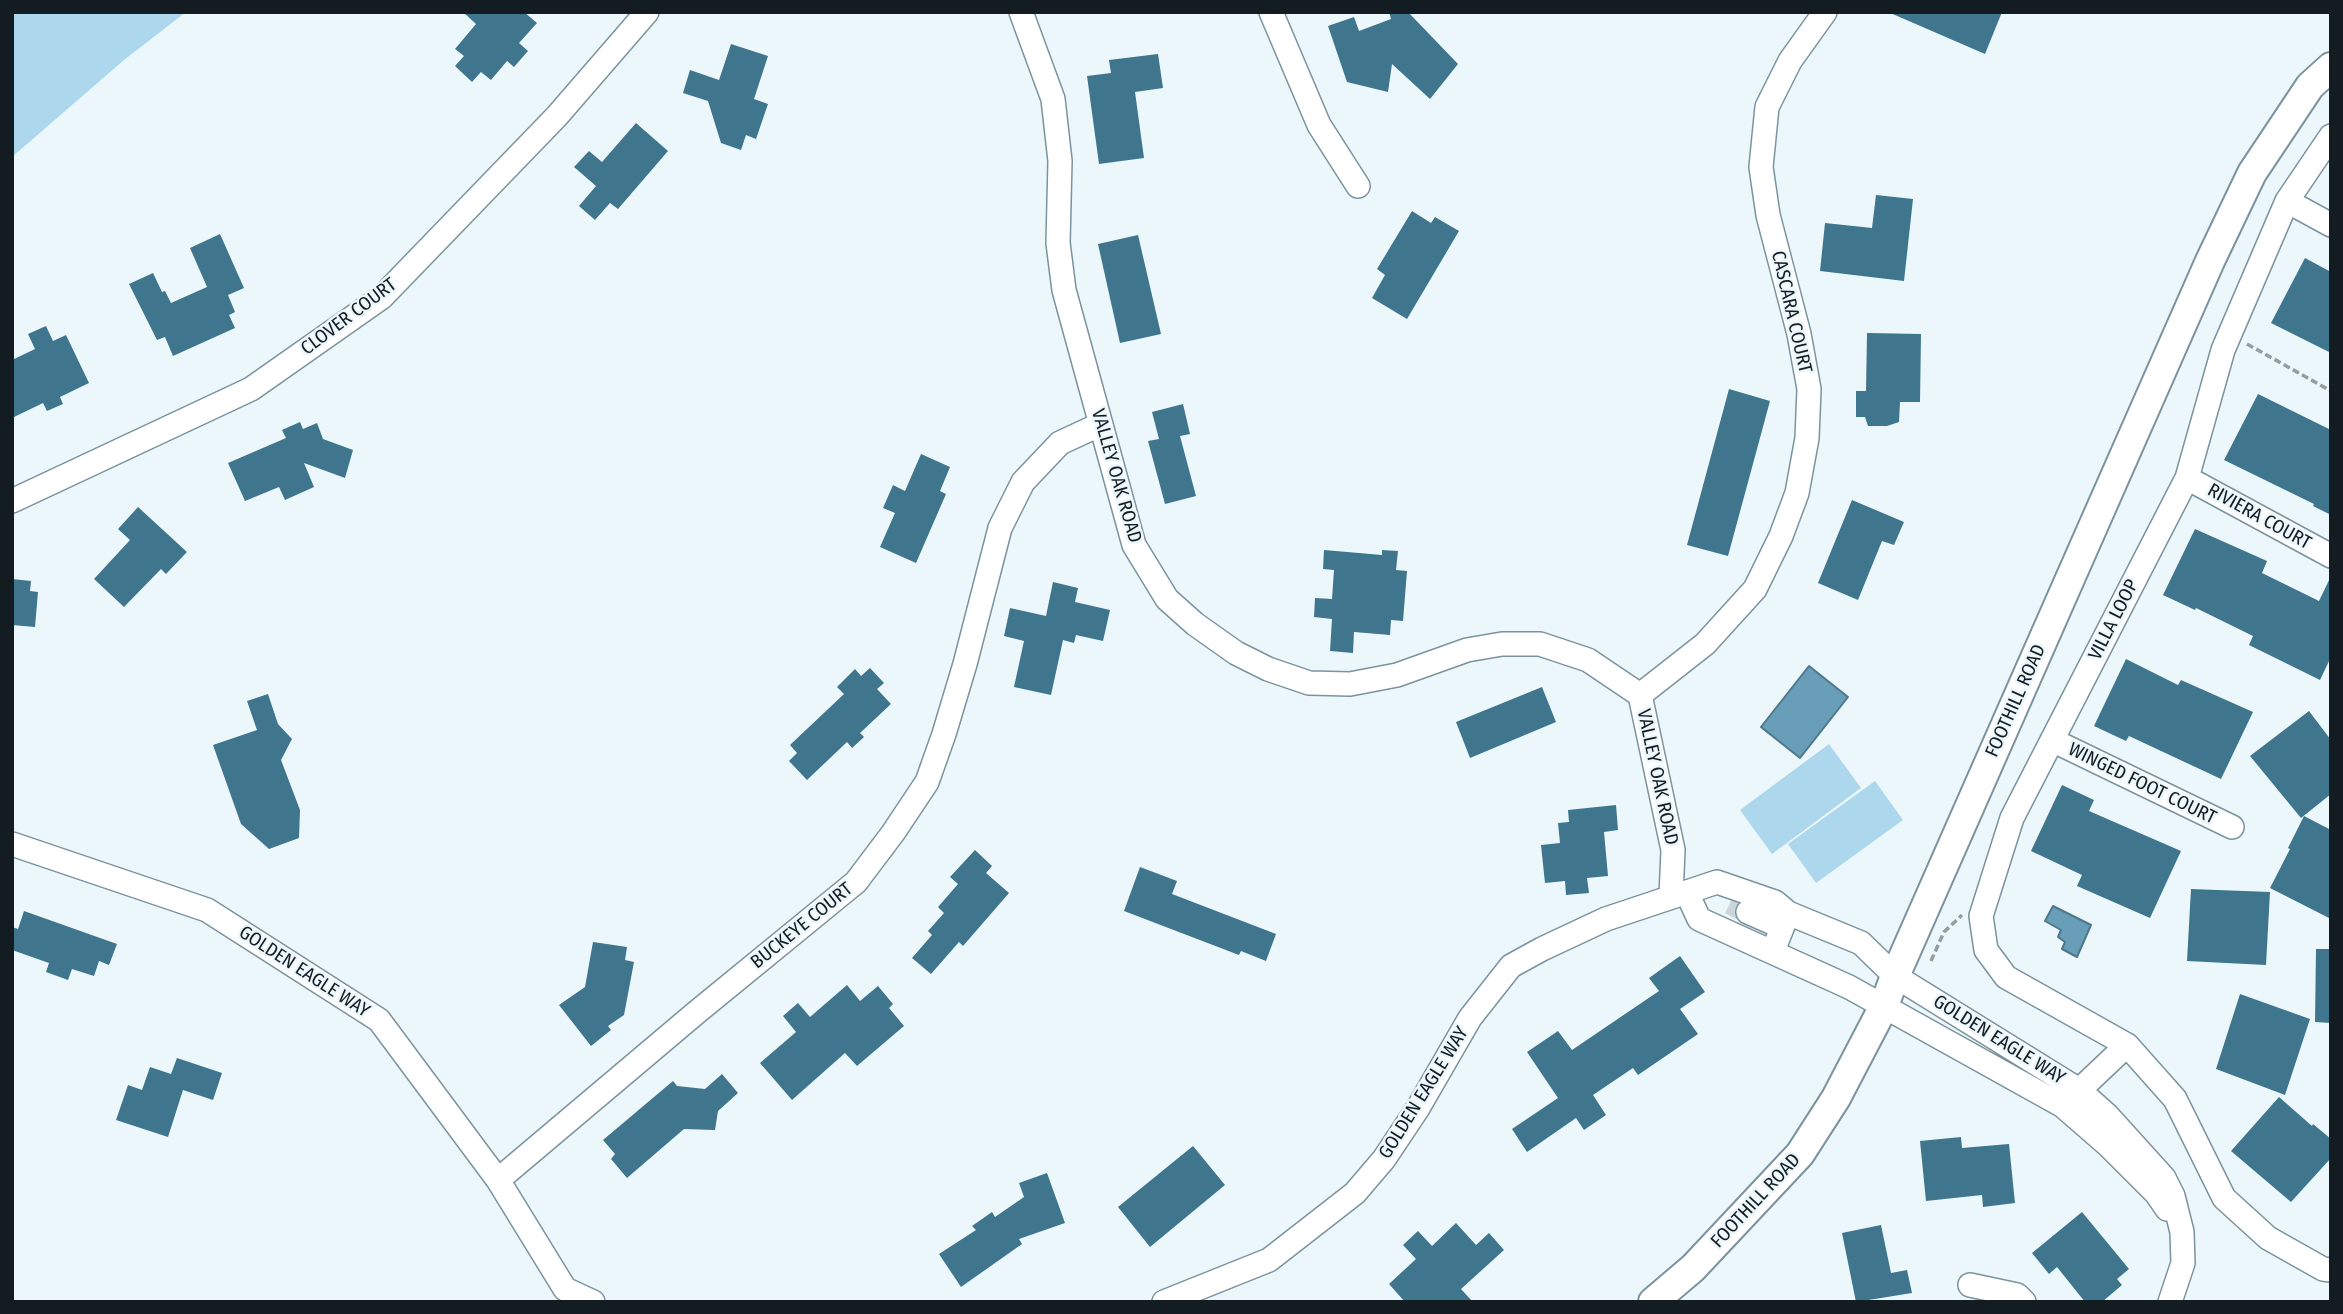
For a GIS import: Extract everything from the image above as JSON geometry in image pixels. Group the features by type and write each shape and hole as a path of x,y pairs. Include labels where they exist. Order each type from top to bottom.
{"main road":[{"name":"FOOTHILL ROAD","path":"1653,1302 1702,1259 1800,1154 1836,1098 1884,1006 2199,287 2252,173 2310,86 2331,67"}],"street":[{"name":"CLOVER COURT","path":"12,501 251,388 382,297 557,116 647,12"},
{"name":"VALLEY OAK ROAD","path":"1021,12 1053,99 1060,161 1058,243 1063,278 1134,545 1167,599 1195,624 1237,653 1268,669 1309,684 1350,684 1397,675 1467,650 1502,644 1540,644 1588,660 1640,695 1673,850 1679,894"},
{"path":"1270,12 1319,125 1358,186"},
{"name":"CASCARA COURT","path":"1640,695 1705,644 1755,589 1781,536 1797,493 1807,438 1809,389 1799,334 1768,215 1761,167 1767,107 1790,61 1825,12"},
{"name":"VILLA LOOP","path":"2331,136 2287,201 2223,351 2187,478 2012,818 1981,916 1986,950 2006,977 2127,1045 2175,1099 2224,1198 2268,1238 2323,1269 2331,1270"},
{"path":"2287,201 2331,225"},
{"name":"BUCKEYE COURT","path":"498,1180 856,882 927,782 961,676 1000,528 1023,482 1060,443 1101,424"},
{"name":"RIVIERA COURT","path":"2187,478 2331,556"},
{"name":"WINGED FOOT COURT","path":"2052,740 2232,827"},
{"name":"GOLDEN EAGLE WAY","path":"12,844 207,910 379,1020 498,1180 565,1289 593,1302"},
{"name":"GOLDEN EAGLE WAY","path":"1164,1302 1269,1260 1355,1193 1384,1160 1418,1108 1470,1018 1511,966 1606,919 1717,881 1774,902 1785,920"},
{"name":"GOLDEN EAGLE WAY","path":"1679,894 1699,919 1773,951 2071,1098"},
{"name":"GOLDEN EAGLE WAY","path":"1679,894 1713,896 1739,908 1861,943 1895,976 2071,1098 2109,1146 2156,1193 2182,1232 2183,1263 2170,1302"},
{"path":"1773,951 1785,920"},
{"path":"2071,1098 2127,1045"},
{"path":"1970,1285 2017,1295 2024,1302"}],"path":[{"path":"2230,335 2331,391"},
{"path":"1931,961 1944,932 1959,916 1983,911"}],"shaded area":[{"path":"12,12 186,12 124,60 12,157"},
{"path":"1809,666 1848,697 1800,758 1761,727"},
{"path":"1829,744 1861,788 1772,854 1740,810"},
{"path":"1875,781 1903,820 1816,883 1788,844"},
{"path":"2053,906 2091,925 2077,957 2062,949 2065,942 2058,937 2061,930 2045,921"}],"building":[{"path":"463,12 524,12 537,23 519,43 528,51 514,67 507,61 491,80 481,72 472,82 455,66 464,56 455,49 476,24"},
{"path":"1389,12 1408,12 1458,64 1430,99 1392,64 1388,92 1347,82 1328,26 1354,17 1359,31 1391,19"},
{"path":"1888,12 2002,12 1985,54"},
{"path":"731,44 768,56 754,99 768,104 756,139 746,135 741,150 721,143 708,101 683,93 690,70 719,80"},
{"path":"1158,54 1163,88 1135,92 1144,158 1099,164 1087,76 1111,73 1109,60"},
{"path":"636,123 668,151 618,209 610,203 595,220 579,206 596,186 574,167 589,151 602,162"},
{"path":"1876,195 1913,199 1904,281 1820,271 1825,223 1872,228"},
{"path":"1412,211 1431,223 1435,217 1459,231 1407,319 1372,298 1385,275 1377,269"},
{"path":"220,234 244,288 228,295 235,312 229,315 235,328 173,356 165,337 157,340 129,284 153,273 171,303 207,287 190,248"},
{"path":"1138,235 1161,334 1120,343 1098,244"},
{"path":"2305,258 2331,272 2331,353 2271,323"},
{"path":"46,326 53,341 66,335 89,383 60,397 63,404 47,411 43,403 12,418 12,360 35,349 28,334"},
{"path":"1867,333 1921,334 1920,402 1900,402 1899,422 1887,426 1868,426 1865,417 1856,417 1856,391 1866,391"},
{"path":"1729,389 1770,401 1728,556 1687,545"},
{"path":"2258,394 2331,430 2331,515 2224,460"},
{"path":"1183,404 1190,434 1180,436 1196,496 1165,504 1148,441 1159,439 1152,412"},
{"path":"300,422 303,429 317,423 323,439 353,450 345,478 304,463 314,487 285,500 279,487 245,501 228,463 286,438 282,430"},
{"path":"921,454 950,467 940,491 946,494 916,563 880,547 895,513 883,508 893,485 905,491"},
{"path":"1852,500 1904,522 1894,545 1882,541 1858,600 1818,583"},
{"path":"138,507 187,552 166,574 161,569 124,607 94,579 130,540 118,529"},
{"path":"2195,529 2267,561 2262,573 2319,601 2331,576 2331,657 2320,680 2249,645 2253,636 2163,595"},
{"path":"1324,550 1382,555 1382,550 1398,551 1396,570 1407,571 1403,621 1391,620 1390,635 1354,632 1353,653 1330,651 1332,619 1314,617 1315,598 1332,599 1334,570 1323,569"},
{"path":"12,579 31,581 30,591 38,592 35,627 12,625"},
{"path":"1053,582 1078,588 1075,602 1110,610 1103,641 1076,635 1074,643 1063,640 1051,695 1014,687 1024,641 1004,636 1010,608 1046,616"},
{"path":"2126,659 2178,685 2181,680 2253,712 2221,779 2129,736 2126,741 2094,726"},
{"path":"870,668 884,683 877,689 891,704 860,733 864,737 852,748 847,742 807,780 789,761 797,753 790,745 844,694 837,687 855,669 861,676"},
{"path":"1542,687 1556,722 1470,758 1456,722"},
{"path":"268,694 278,724 292,739 281,760 300,810 299,838 269,849 241,824 213,745 257,730 247,701"},
{"path":"2309,711 2331,740 2331,794 2301,818 2250,756"},
{"path":"2062,785 2094,800 2089,811 2181,851 2150,918 2077,886 2082,875 2031,851"},
{"path":"1616,805 1618,830 1604,832 1608,876 1587,878 1589,893 1566,895 1565,881 1545,883 1541,845 1560,843 1558,823 1569,822 1568,810"},
{"path":"2304,816 2331,830 2331,919 2270,888"},
{"path":"975,850 992,866 986,873 1009,893 963,946 959,942 931,974 912,958 932,935 928,931 944,913 938,907 958,884 950,877"},
{"path":"1140,867 1177,881 1172,894 1276,934 1266,961 1241,951 1239,955 1124,911"},
{"path":"2191,889 2270,892 2266,965 2187,961"},
{"path":"24,911 117,944 109,965 99,961 94,976 72,969 68,980 46,972 49,963 12,950 12,927 18,929"},
{"path":"593,942 627,947 625,960 634,962 624,1015 608,1026 611,1030 591,1046 559,1005 585,987"},
{"path":"2316,949 2331,949 2331,1023 2315,1022"},
{"path":"1680,956 1705,992 1680,1009 1698,1034 1638,1075 1633,1068 1593,1095 1606,1115 1584,1130 1576,1118 1527,1152 1512,1129 1558,1098 1527,1052 1558,1031 1572,1050 1659,991 1649,978"},
{"path":"847,985 860,1001 878,986 893,1004 889,1008 904,1026 857,1066 845,1053 792,1100 760,1063 796,1032 783,1016 798,1003 810,1017"},
{"path":"2240,994 2310,1019 2285,1095 2216,1069"},
{"path":"177,1058 222,1073 213,1100 183,1090 168,1137 116,1120 128,1085 142,1090 150,1067 171,1074"},
{"path":"722,1074 738,1093 718,1111 715,1130 684,1129 627,1178 611,1159 615,1154 603,1140 673,1081 677,1086 705,1089"},
{"path":"2279,1097 2331,1139 2331,1158 2291,1202 2231,1151"},
{"path":"1961,1137 1962,1148 2009,1144 2015,1203 1983,1207 1982,1195 1926,1201 1920,1141"},
{"path":"1193,1146 1225,1185 1150,1247 1118,1207"},
{"path":"1047,1173 1065,1223 1019,1239 1022,1244 961,1287 939,1254 976,1230 972,1226 992,1212 995,1217 1024,1197 1019,1183"},
{"path":"2082,1212 2129,1269 2117,1279 2122,1285 2102,1302 2085,1302 2057,1267 2049,1274 2032,1253"},
{"path":"1456,1223 1476,1245 1489,1233 1504,1250 1461,1289 1473,1302 1405,1302 1389,1284 1416,1259 1403,1245 1418,1231 1432,1246"},
{"path":"1881,1225 1891,1273 1907,1270 1912,1293 1856,1302 1842,1233"}],"tunnel":[{"path":"1730,903 1748,912"}]}
